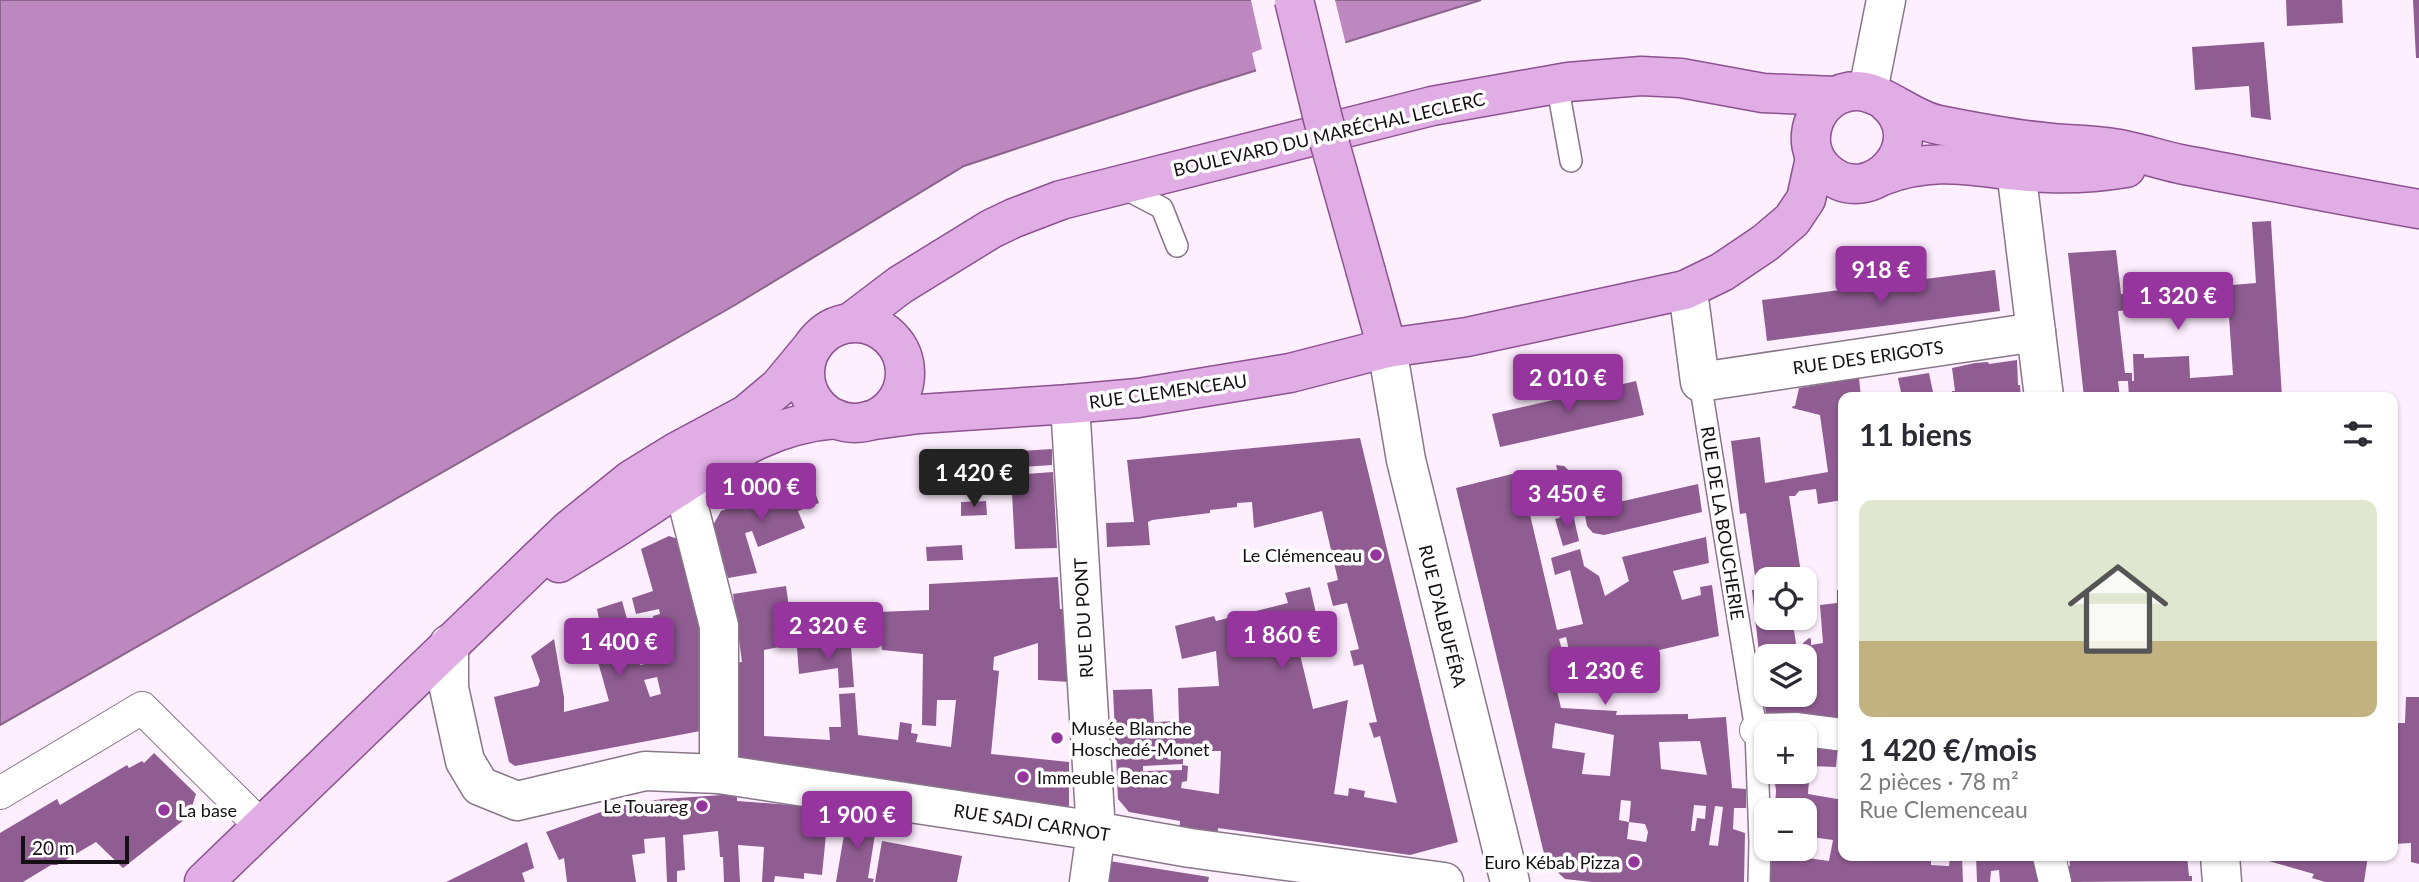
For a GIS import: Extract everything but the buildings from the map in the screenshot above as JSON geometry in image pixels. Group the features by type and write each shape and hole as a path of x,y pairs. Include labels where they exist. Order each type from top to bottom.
{"main road":[{"path":"1294,0 1322,119 1387,348"},
{"name":"BOULEVARD DU MARÉCHAL LECLERC","path":"850,323 900,285 991,229 1024,213 1060,200 1432,106 1568,82 1641,76 1681,79 1763,93 1863,97"},
{"path":"1763,93 1796,123 1826,172 1845,182 1872,180 1896,160 1903,140 1899,118 1863,97"},
{"path":"1796,216 1808,191 1813,150 1811,130 1817,113 1863,97 1936,125 2041,142 2113,148 2168,162 2419,209"},
{"path":"1796,216 1901,169 1938,163 2049,173 2116,169 2168,162"},
{"name":"RUE CLEMENCEAU","path":"852,420 1138,398 1290,373 1387,348 1467,337 1685,290 1722,272 1765,243 1796,216"},
{"name":"BOULEVARD DU MARÉCHAL LECLERC","path":"901,365 905,320 930,280 952,255"},
{"path":"204,882 449,644 603,500 643,472 747,414 767,398 826,332 850,323 875,327 886,333 920,400 945,413"},
{"path":"813,346 806,364 808,388 817,404 852,420"},
{"path":"489,607 762,436 803,423 852,420 889,410 900,395 901,365"}],"street":[{"path":"1863,97 1871,75 1886,0"},
{"path":"2016,170 2043,392"},
{"name":"RUE DE LA BOUCHERIE","path":"1685,290 1690,306 1700,382"},
{"name":"RUE DES ERIGOTS","path":"1700,382 2036,332"},
{"name":"RUE D'ALBUFÉRA","path":"1387,348 1405,460 1510,882"},
{"name":"RUE DU PONT","path":"1070,404 1096,831 1089,882"},
{"path":"691,480 686,496 719,626 719,774"},
{"name":"RUE SADI CARNOT","path":"449,644 449,688 465,761 480,786 517,801 645,771 719,774 1096,831 1190,848 1444,882"},
{"path":"0,793 142,708 261,826"},
{"path":"1817,731 1838,733"},
{"path":"2050,861 2055,882"},
{"path":"2220,861 2222,882"}],"lane":[{"path":"1568,82 1560,100 1571,161"},
{"path":"1120,186 1163,208 1177,246"},
{"name":"RUE DE LA BOUCHERIE","path":"1700,382 1755,721"},
{"name":"RUE DE LA BOUCHERIE","path":"1758,784 1759,882"}],"shaded area":[{"path":"0,0 1481,0 1187,92 964,166 735,305 0,725"}],"pier":[{"path":"1251,0 1335,0 1346,45 1353,44 1257,74 1252,53 1262,49"}],"place":[{"name":"Le Clémenceau","path":"1376,555"},
{"name":"Musée Blanche Hoschedé-Monet","path":"1057,738"},
{"name":"Immeuble Benac","path":"1023,777"},
{"name":"Le Touareg","path":"702,806"},
{"name":"La base","path":"164,810"},
{"name":"Euro Kébab Pizza","path":"1634,862"}]}
